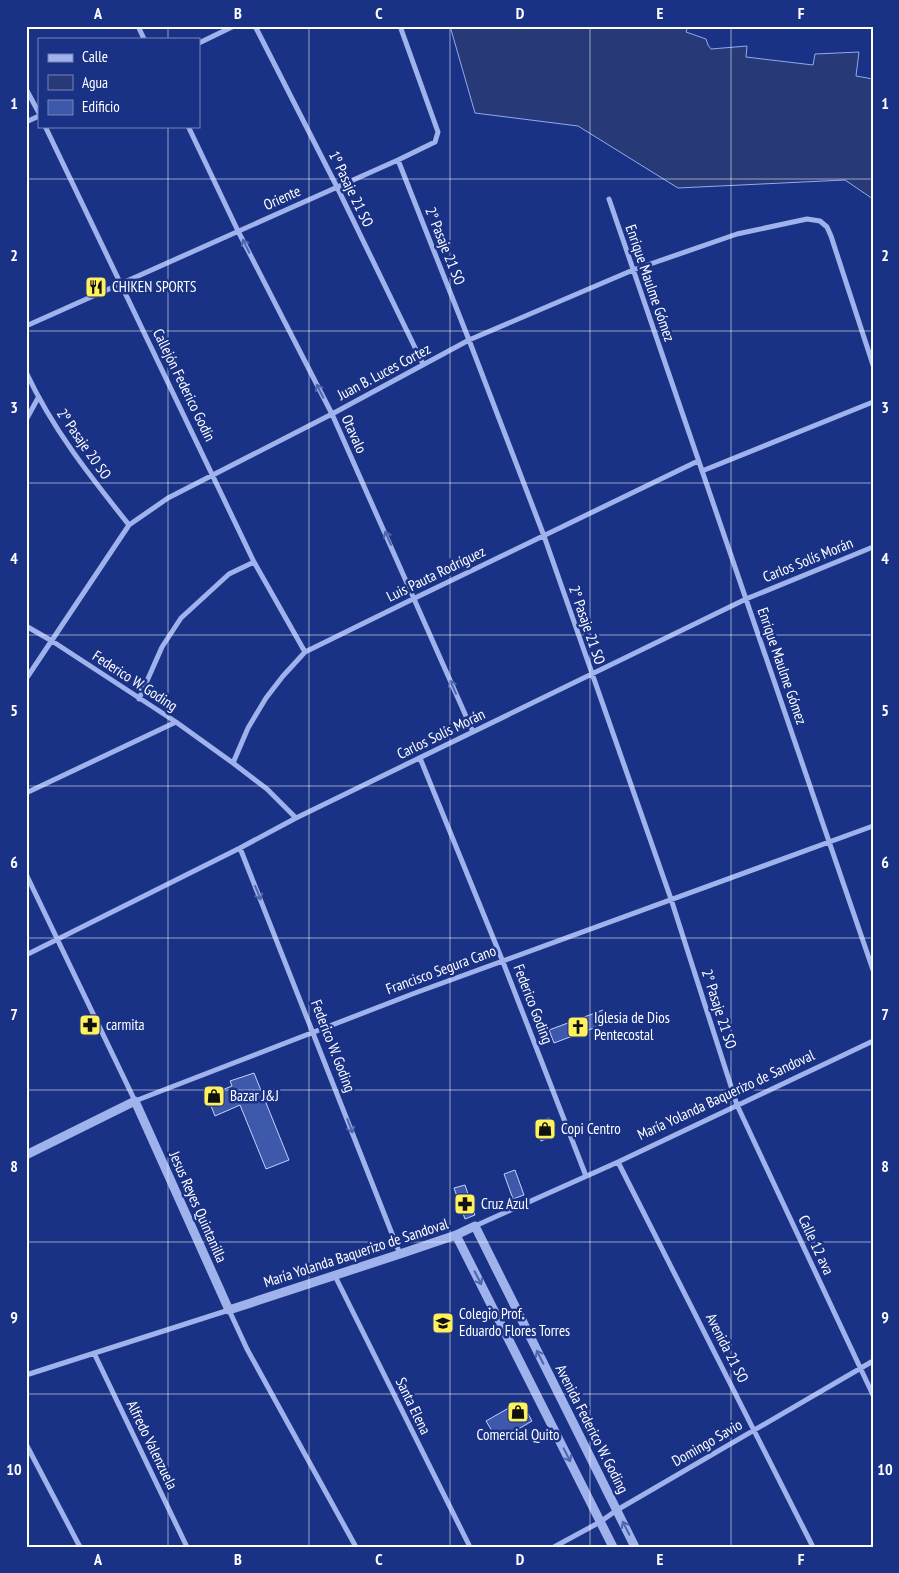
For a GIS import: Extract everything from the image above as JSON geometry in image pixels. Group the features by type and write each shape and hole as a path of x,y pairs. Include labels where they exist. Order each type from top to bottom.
{"street":[{"path":"138,26 144,38"},
{"path":"200,43 234,26"},
{"name":"1º Pasaje 21 SO","path":"255,26 424,364"},
{"name":"Oriente","path":"26,326 435,142 438,132 400,26"},
{"path":"26,89 38,113"},
{"path":"26,122 38,116"},
{"name":"Callejón Federico Godín","path":"46,128 254,562 306,652"},
{"name":"Otavalo","path":"189,128 238,231 332,414 473,732"},
{"name":"2° Pasaje 21 SO","path":"398,160 544,536 671,899 736,1105"},
{"name":"Enrique Maulme Gómez","path":"609,199 873,970"},
{"name":"Juan B. Luces Cortez","path":"26,679 129,526 168,498 332,414 469,340 633,270 737,234 807,219 820,222 827,227 831,236 873,365"},
{"name":"2º Pasaje 20 SO","path":"26,372 38,398 77,459 129,526"},
{"path":"26,420 38,398"},
{"path":"702,471 873,402"},
{"name":"Luis Pauta Rodríguez","path":"233,763 248,728 266,698 283,676 306,652 698,461"},
{"name":"Carlos Solís Morán","path":"26,955 296,818 746,599 873,547"},
{"path":"139,699 162,646 181,618 229,574 254,562"},
{"name":"Federico W. Goding","path":"26,626 176,722 267,789 296,818"},
{"path":"26,793 176,722"},
{"name":"Federico Goding","path":"420,758 503,962 586,1176"},
{"name":"Francisco Segura Cano","path":"26,1155 135,1101 314,1032 873,826"},
{"name":"Federico W. Goding","path":"240,848 400,1254"},
{"name":"Jesus Reyes Quintanilla","path":"26,874 135,1101 247,1349 356,1547"},
{"name":"María Yolanda Baquerizo de Sandoval","path":"26,1375 335,1276 456,1235 618,1162 873,1041"},
{"name":"Calle 12 ava","path":"736,1105 873,1395"},
{"name":"Avenida 21 SO","path":"618,1162 812,1547"},
{"name":"Avenida Federico W. Goding","path":"475,1226 635,1547"},
{"path":"456,1235 613,1547"},
{"name":"Santa Elena","path":"335,1276 470,1547"},
{"name":"Alfredo Valenzuela","path":"94,1353 187,1547"},
{"name":"Domingo Savio","path":"554,1547 600,1522 616,1510 873,1361"},
{"path":"26,1444 80,1547"}],"water":[{"path":"450,26 688,26 686,32 706,39 711,49 747,46 746,57 813,65 815,54 859,52 856,76 873,79 873,199 845,180 678,188 578,126 475,113"}],"building":[{"name":"Iglesia de Dios Pentecostal","path":"603,1010 607,1023 554,1043 549,1030"},
{"path":"254,1073 289,1160 266,1169 240,1105 215,1116 207,1096 232,1086 230,1081"},
{"name":"Copi Centro","path":"549,1118 555,1135 541,1141 535,1123"},
{"path":"515,1170 524,1195 513,1199 504,1174"},
{"path":"465,1185 475,1215 465,1219 454,1188"},
{"path":"521,1401 532,1421 498,1441 486,1421"}],"place":[{"name":"CHIKEN SPORTS","path":"96,287"},
{"name":"carmita","path":"90,1025"},
{"name":"Iglesia de Dios Pentecostal","path":"578,1027"},
{"name":"Bazar J&J","path":"214,1096"},
{"name":"Copi Centro","path":"545,1129"},
{"name":"Cruz Azul","path":"465,1204"},
{"name":"Colegio Prof. Eduardo Flores Torres","path":"443,1323"},
{"name":"Comercial Quito","path":"518,1412"}]}
